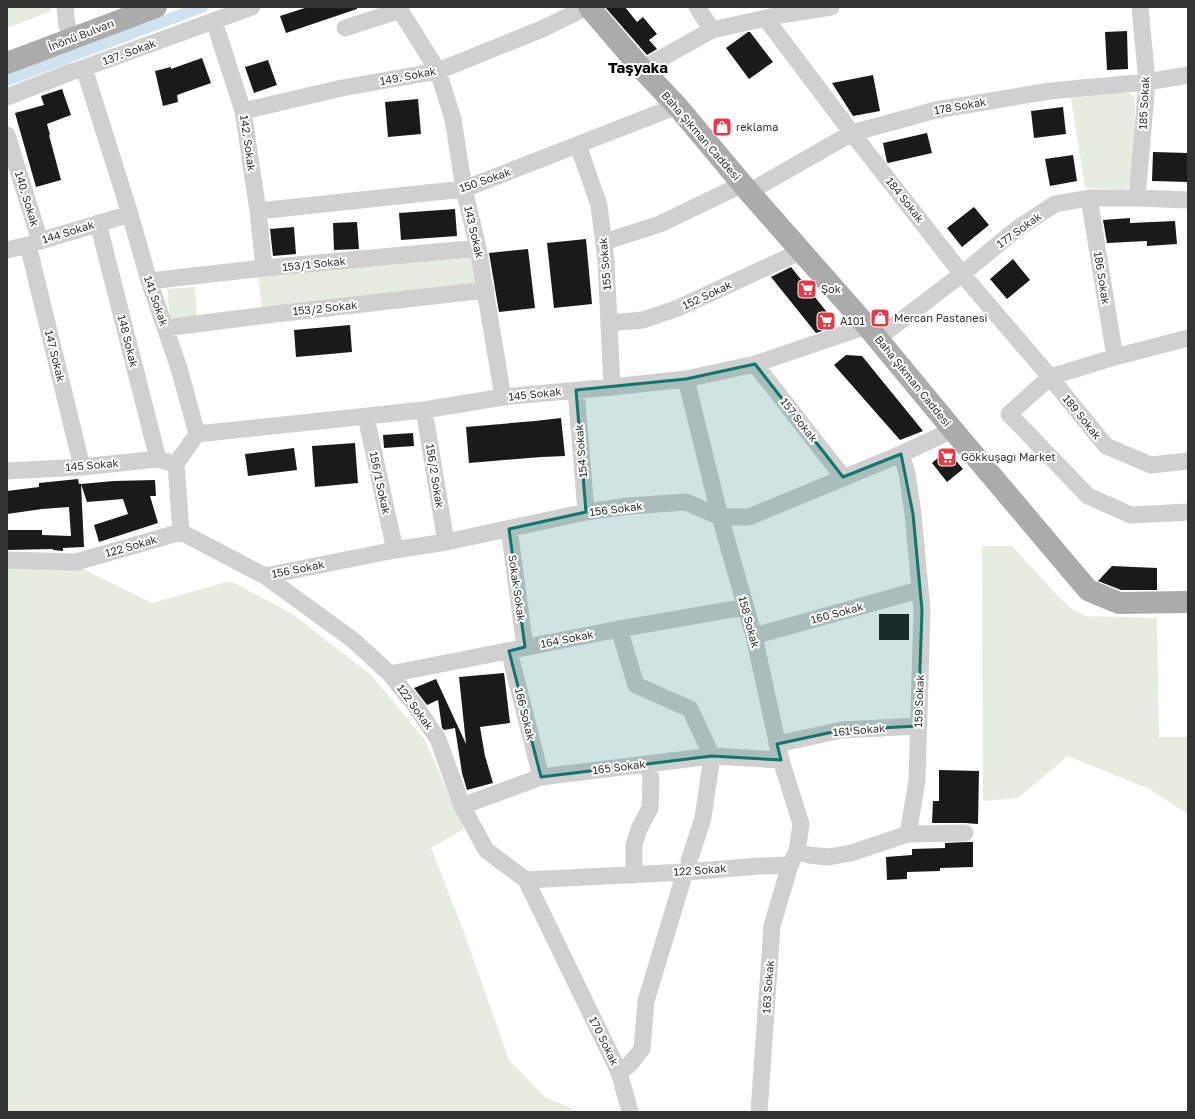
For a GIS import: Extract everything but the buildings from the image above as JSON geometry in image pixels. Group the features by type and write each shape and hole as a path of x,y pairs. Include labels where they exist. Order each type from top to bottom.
{"main road":[{"name":"İnönü Bulvarı","path":"7,47 117,7"},
{"name":"İnönü Bulvarı","path":"7,63 68,24 156,7"},
{"name":"Baha Şıkman Caddesi","path":"588,7 642,69 677,106 746,188 873,332 953,430 1088,590 1119,603 1188,602"}],"street":[{"name":"137. Sokak","path":"7,97 71,72 252,7"},
{"name":"149. Sokak","path":"243,111 342,88 438,71 542,29 588,7"},
{"path":"697,7 712,30"},
{"path":"642,69 712,30 780,15 831,7"},
{"name":"185 Sokak","path":"1137,198 1146,82 1140,7"},
{"path":"345,28 400,9"},
{"name":"143 Sokak","path":"400,9 438,71 453,119 464,189 486,290 503,397"},
{"name":"184 Sokak","path":"766,18 852,133 962,274 1050,377"},
{"name":"142. Sokak","path":"214,21 243,111 258,211 264,268"},
{"name":"141 Sokak","path":"84,68 130,214 149,281 179,368 197,434"},
{"name":"178 Sokak","path":"604,242 660,224 746,188 852,133 936,110 1050,91 1146,82 1188,74"},
{"name":"150 Sokak","path":"258,211 464,189 677,106"},
{"name":"140. Sokak","path":"7,135 34,243"},
{"name":"155 Sokak","path":"578,145 599,205 606,261 612,388"},
{"name":"177 Sokak","path":"873,332 962,274 1018,228 1055,204 1089,198 1188,200"},
{"name":"186 Sokak","path":"1089,198 1115,357"},
{"name":"144 Sokak","path":"7,250 130,214"},
{"name":"148 Sokak","path":"98,223 158,459"},
{"name":"147 Sokak","path":"34,243 82,467"},
{"name":"153/1 Sokak","path":"149,281 264,268 478,248"},
{"name":"152 Sokak","path":"609,323 643,320 678,308 802,251"},
{"name":"153/2 Sokak","path":"166,328 486,290"},
{"name":"145 Sokak","path":"197,434 424,410 503,397 612,388 686,379 755,364 873,332"},
{"path":"1188,338 1115,357 1050,377 1009,414 1088,496 1131,515 1188,512"},
{"name":"157 Sokak","path":"755,364 843,477"},
{"name":"189 Sokak","path":"1050,377 1106,446 1151,465 1188,462"},
{"name":"158 Sokak","path":"686,379 720,517 754,636 779,752 801,824 794,858"},
{"name":"154 Sokak","path":"576,390 586,512"},
{"name":"156/2 Sokak","path":"424,410 446,542"},
{"name":"156/1 Sokak","path":"366,416 395,550"},
{"name":"156 Sokak","path":"265,576 395,550 446,542 586,512 629,506 686,502 720,517 749,517 902,454 953,430"},
{"path":"181,532 176,464 197,434"},
{"name":"159 Sokak","path":"902,454 907,473 913,514 922,610 917,781 908,834"},
{"name":"145 Sokak","path":"7,471 82,467 158,459 176,464"},
{"name":"Sokak Sokak","path":"509,529 517,649"},
{"name":"122 Sokak","path":"7,560 76,562 181,532 265,576 353,640 390,674 415,705 438,739 462,806 486,850 526,880 634,875 687,866 760,866 794,858"},
{"name":"160 Sokak","path":"754,636 919,590"},
{"name":"164 Sokak","path":"390,674 619,629 745,607"},
{"path":"619,629 636,685 690,709 712,756"},
{"name":"166 Sokak","path":"517,649 541,777"},
{"name":"161 Sokak","path":"779,752 842,730 918,726"},
{"name":"165 Sokak","path":"462,806 541,777 712,756 779,752"},
{"name":"170 Sokak","path":"526,880 618,1072 629,1065 642,1050 646,1001 687,866 704,818 712,756"},
{"path":"634,875 634,845 639,829 650,808 651,780 648,764"},
{"path":"794,858 809,855 828,857 851,853 908,834 965,834"},
{"name":"163 Sokak","path":"759,1112 772,926 794,858"},
{"path":"618,1072 630,1112"}],"highlighted area":[{"path":"755,364 843,477 901,454 913,514 922,610 918,726 842,730 777,744 781,760 712,756 541,777 509,651 525,647 509,529 586,512 576,390 686,379"}],"shaded area":[{"path":"7,7 50,7 51,11 7,28"},
{"path":"1128,92 1135,98 1134,181 1126,189 1085,188 1071,98"},
{"path":"478,248 486,290 262,308 258,277"},
{"path":"195,287 197,316 170,318 167,289"},
{"path":"982,546 1012,546 1055,593 1072,609 1086,616 1157,618 1159,737 1188,737 1188,814 1149,789 1068,756 1018,798 983,801"},
{"path":"7,567 83,569 152,603 230,581 291,613 371,675 425,740 464,829 431,848 462,927 509,1060 545,1097 580,1112 7,1112"}],"waterway":[{"path":"7,80 202,7"}],"place":[{"name":"reklama","path":"722,127"},
{"name":"Şok","path":"807,289"},
{"name":"Mercan Pastanesi","path":"880,318"},
{"name":"A101","path":"826,321"},
{"name":"Gökkuşağı Market","path":"947,457"}],"district":[{"name":"Taşyaka","path":"638,68"}]}
